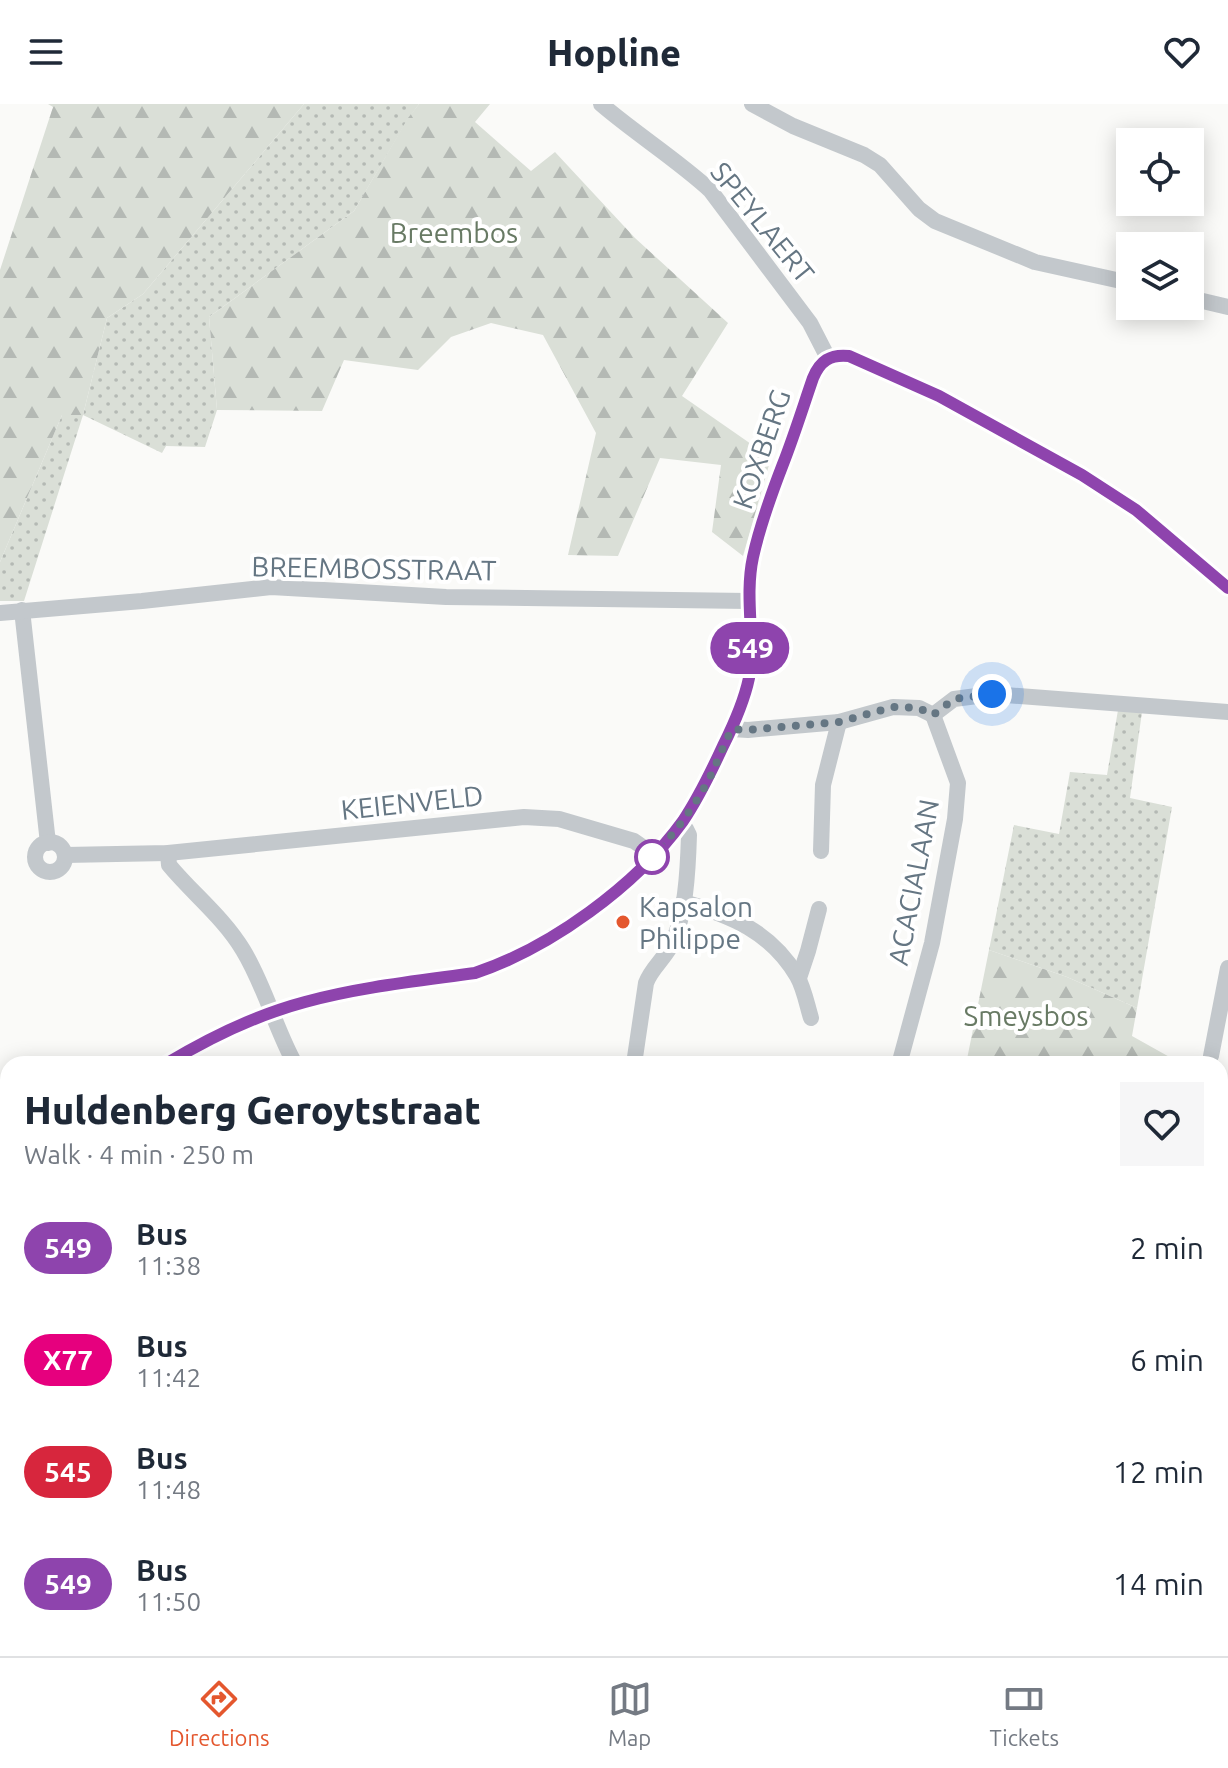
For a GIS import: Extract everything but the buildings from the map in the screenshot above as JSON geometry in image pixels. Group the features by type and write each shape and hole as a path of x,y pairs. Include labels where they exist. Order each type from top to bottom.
{"street":[{"name":"SPEYLAERT","path":"601,104 710,190 810,323 828,358"},
{"path":"752,104 880,165 919,209 935,221 1035,262 1116,280"},
{"path":"1204,301 1228,307"},
{"path":"828,358 849,356 913,383 1071,469 1136,510 1228,588"},
{"name":"KOXBERG","path":"179,1056 202,1042 304,1002 475,973 496,966 581,917 633,878 681,823 710,776 732,729 749,678 749,579 760,529 813,378 821,362 828,358"},
{"name":"BREEMBOSSTRAAT","path":"0,613 271,587 446,597 748,601"},
{"path":"22,610 48,843"},
{"path":"732,729 839,722 893,707 919,708 933,715 954,699 992,694 1228,712"},
{"name":"ACACIALAAN","path":"901,1056 932,943 955,819 958,783 933,715"},
{"path":"821,851 823,785 839,722"},
{"name":"KEIENVELD","path":"65,855 168,853 524,817 559,819 634,841 654,855"},
{"path":"635,1056 646,983 650,972 670,947 683,902 689,835 681,823"},
{"path":"48,843 61,847 65,855 60,868 52,872 45,872 35,860 41,846 48,843"},
{"path":"168,853 169,865 221,920 242,949 258,977 291,1056"},
{"path":"683,902 739,922 758,932 774,946 799,978 811,1018"},
{"path":"799,978 819,909"},
{"path":"774,946 808,951"},
{"path":"1211,1056 1228,968"}],"green space":[{"path":"48,104 304,104 143,294 107,318 83,415 62,415 0,562 0,270 53,107"},
{"path":"304,104 419,104 354,211 209,317 217,410 205,447 166,446 162,453 83,415 107,318 143,294"},
{"name":"Breembos","path":"419,104 490,104 475,122 531,171 555,152 635,238 728,323 682,396 771,458 743,556 712,532 721,465 660,458 618,556 568,555 596,433 543,335 491,323 451,337 418,370 344,360 322,411 217,410 209,317 354,211"},
{"path":"62,415 83,415 24,601 0,601 0,562"},
{"path":"1118,710 1142,712 1130,798 1172,807 1137,1008 1067,977 989,950 1014,825 1059,834 1070,772 1107,775"},
{"name":"Smeysbos","path":"989,950 1067,977 1137,1008 1132,1036 1168,1056 968,1056"}],"bus line":[{"name":"549","path":"179,1056 202,1042 304,1002 475,973 496,966 581,917 633,878 681,823 698,798 737,715 749,678 751,659 748,601 753,556 816,370 828,358 849,356 913,383 1082,475 1136,510 1228,588"}],"place":[{"name":"Kapsalon Philippe","path":"623,922"}],"route":[{"path":"652,857 698,798 732,729 839,722 893,707 919,708 933,715 954,699 992,694"}]}
